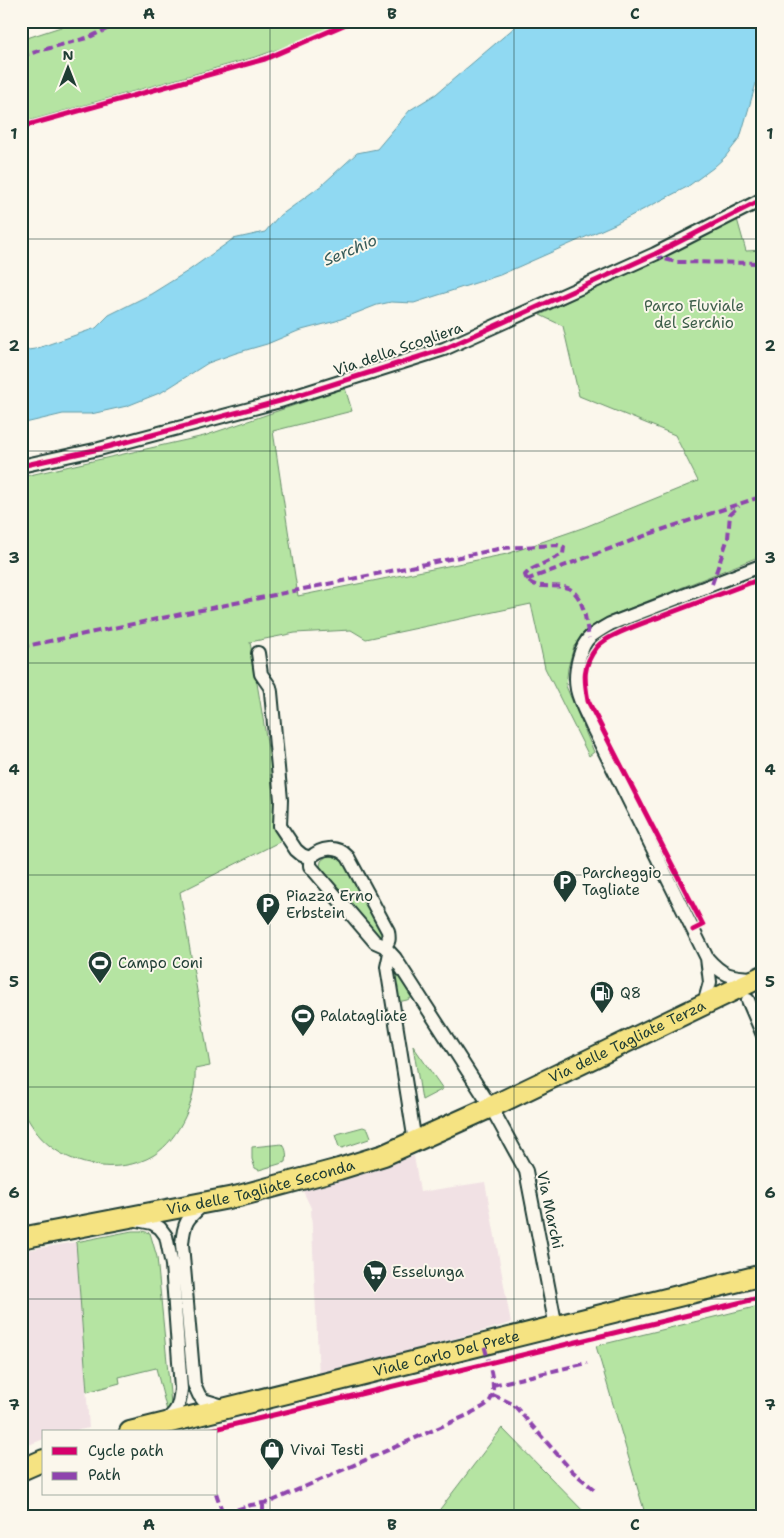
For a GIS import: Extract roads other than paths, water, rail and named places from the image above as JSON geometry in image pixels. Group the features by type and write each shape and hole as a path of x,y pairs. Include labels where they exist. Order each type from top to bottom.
{"main road":[{"name":"Via delle Tagliate Terza","path":"491,1107 760,977"},
{"name":"Via delle Tagliate Seconda","path":"21,1238 239,1196 339,1170 399,1149 491,1107"},
{"name":"Viale Carlo Del Prete","path":"137,1430 763,1275"},
{"path":"21,1470 42,1461"}],"street":[{"name":"Via della Scogliera","path":"21,466 99,449 280,401 444,349 654,254 763,199"},
{"path":"760,977 728,976 717,969 707,958 592,726 579,697 575,681 576,668 581,651 589,638 610,624 763,565"},
{"path":"258,653 261,674 270,687 271,692 281,800 280,826 296,850 302,855 310,858 316,852 326,849 335,849 343,852 348,857 388,931 387,967 415,1142"},
{"name":"Via Marchi","path":"310,858 310,866 375,942 387,950 491,1107 526,1171 556,1326"},
{"path":"704,1004 710,982 707,958"},
{"path":"748,1000 763,1035"},
{"path":"207,1201 186,1222 183,1236 194,1384 199,1395 206,1402 223,1406 234,1406"},
{"path":"124,1218 152,1223 160,1228 166,1236 172,1266 181,1389 177,1410 162,1423"}],"water":[{"name":"Serchio","path":"522,21 763,21 762,63 740,138 725,157 687,187 615,224 500,275 414,303 391,302 377,305 336,321 298,331 267,344 208,363 162,392 127,406 91,414 63,414 21,424 21,351 35,349 96,328 109,315 151,294 188,271 233,239 265,232 277,218 322,185 357,153 377,149 410,110 436,94"}],"place":[{"name":"Parcheggio Tagliate","path":"565,903"},
{"name":"Piazza Erno Erbstein","path":"268,926"},
{"name":"Campo Coni","path":"100,984"},
{"name":"Q8","path":"602,1014"},
{"name":"Palatagliate","path":"303,1037"},
{"name":"Esselunga","path":"375,1293"},
{"name":"Vivai Testi","path":"272,1471"}],"park label":[{"name":"Parco Fluviale del Serchio","path":"694,314"}]}
